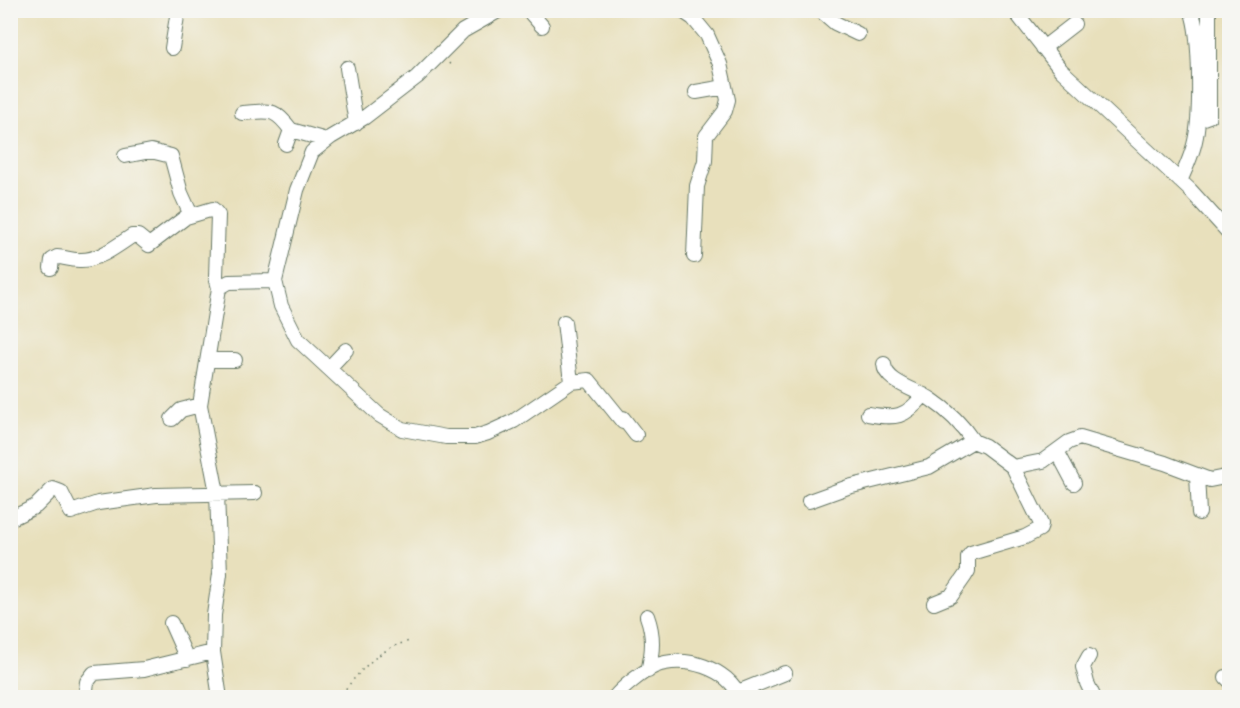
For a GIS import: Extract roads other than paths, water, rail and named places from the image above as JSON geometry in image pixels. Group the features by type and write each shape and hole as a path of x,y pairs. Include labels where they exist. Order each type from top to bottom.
{"street":[{"path":"172,48 178,10"},
{"path":"500,10 462,31 417,77 356,123 326,140 312,152 297,190 275,281 281,306 298,340 390,424 423,434 475,437 501,429 572,382 589,380 623,423 623,418 629,421 636,435"},
{"path":"528,10 542,26"},
{"path":"681,10 699,23 707,35 720,64 725,87 726,107 706,136 705,161 697,186 694,256"},
{"path":"820,10 835,23 858,34"},
{"path":"1014,10 1061,70 1180,181 1230,234"},
{"path":"1180,181 1195,140 1198,120 1196,27 1191,10"},
{"path":"1198,120 1209,116 1209,10"},
{"path":"1043,48 1074,24"},
{"path":"347,68 356,123"},
{"path":"696,92 725,87"},
{"path":"242,112 276,113 283,117 291,130 326,140"},
{"path":"286,144 291,130"},
{"path":"125,156 151,150 171,156 181,193 191,215"},
{"path":"51,268 52,260 57,257 80,260 91,258 105,254 132,236 138,236 149,244 191,215 208,208 213,209 218,215 216,265 219,288 200,405 217,493 220,574 214,615 213,652 217,696"},
{"path":"219,288 229,282 275,281"},
{"path":"564,322 572,382"},
{"path":"329,368 346,350"},
{"path":"208,360 235,360"},
{"path":"884,364 890,376 941,407 973,441 985,446 1013,467 1041,524 1040,529 1025,537 971,553 968,556 968,571 951,596 934,603"},
{"path":"868,414 887,418 900,416 924,395"},
{"path":"172,418 181,410 200,405"},
{"path":"1013,467 1043,461 1075,439 1084,438 1210,480 1230,476"},
{"path":"809,501 848,487 929,467 973,441"},
{"path":"1057,451 1074,483"},
{"path":"1197,475 1198,513"},
{"path":"10,519 36,506 52,489 61,492 71,512 98,503 156,495 255,493"},
{"path":"647,616 652,635 652,656 648,671"},
{"path":"171,623 187,659"},
{"path":"85,698 87,682 94,673 144,669 213,652"},
{"path":"1089,656 1083,667 1094,698"},
{"path":"614,698 648,671 664,664 693,663 729,680 739,694 755,698"},
{"path":"739,694 785,673"}]}
